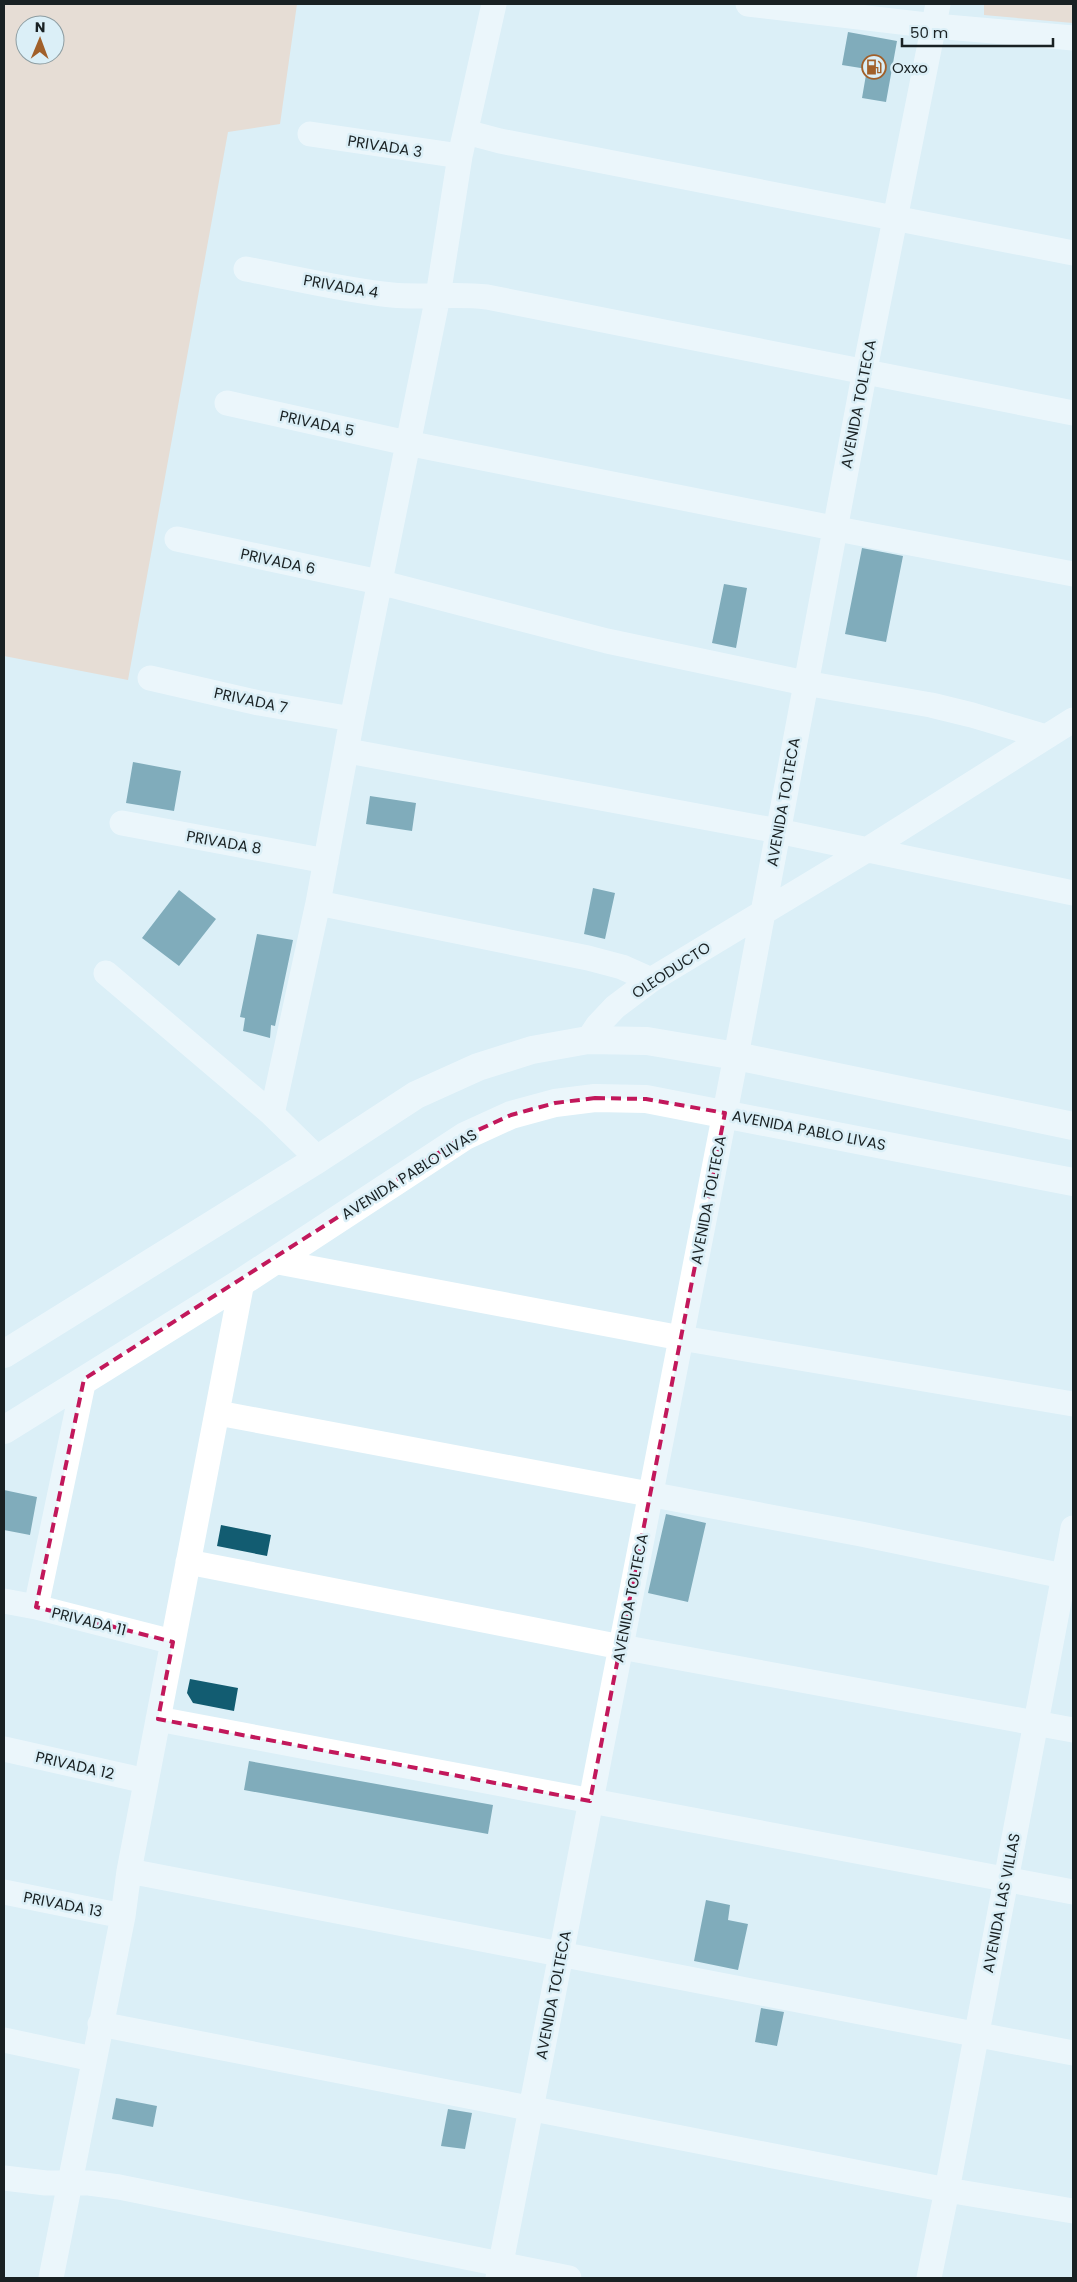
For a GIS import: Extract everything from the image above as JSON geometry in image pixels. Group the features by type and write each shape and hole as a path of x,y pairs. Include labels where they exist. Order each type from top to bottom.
{"main road":[{"path":"4,1354 318,1159 416,1095 478,1067 532,1050 588,1040 647,1041 736,1056 1073,1126"},
{"name":"AVENIDA PABLO LIVAS","path":"4,1430 84,1378 242,1282 465,1136 511,1115 555,1103 595,1098 646,1099 1073,1182"}],"street":[{"path":"272,1114 318,903 379,582 438,296 460,156 494,4"},
{"path":"748,4 936,15 1073,38"},
{"name":"AVENIDA TOLTECA","path":"499,2271 725,1114 864,374 936,15"},
{"path":"466,132 500,141 1073,253"},
{"name":"PRIVADA 3","path":"310,134 460,156"},
{"name":"PRIVADA 4","path":"246,269 387,294 417,297 462,294 487,297 864,374 1073,414"},
{"name":"PRIVADA 5","path":"227,404 407,443 834,529 1073,574"},
{"name":"PRIVADA 6","path":"177,539 379,582 607,640 805,683 930,705 972,715 1046,737"},
{"name":"PRIVADA 7","path":"150,678 259,703 352,719"},
{"name":"OLEODUCTO","path":"588,1040 598,1025 615,1007 651,980 865,851 1073,720"},
{"path":"348,751 778,831 865,851 1073,893"},
{"name":"PRIVADA 8","path":"122,823 326,861"},
{"path":"318,903 588,958 622,967 651,980"},
{"path":"106,973 272,1114 318,1159"},
{"path":"274,1261 681,1338 1073,1404"},
{"path":"51,2278 93,2058 123,1916 129,1871 242,1282"},
{"path":"36,1607 84,1378"},
{"path":"218,1413 861,1534 1068,1578"},
{"name":"AVENIDA LAS VILLAS","path":"929,2278 1005,1878 1036,1722 1068,1578 1073,1528"},
{"path":"188,1562 621,1647 1073,1730"},
{"name":"PRIVADA 11","path":"4,1602 36,1607 173,1642"},
{"path":"158,1719 1073,1892"},
{"name":"PRIVADA 12","path":"4,1749 146,1781"},
{"path":"129,1871 1073,2053"},
{"name":"PRIVADA 13","path":"4,1892 123,1916"},
{"path":"100,2024 947,2190 1073,2212"},
{"path":"4,2040 93,2058"},
{"path":"4,2178 46,2184 119,2187 499,2271 569,2278"}],"highlighted area":[{"path":"595,1098 646,1099 725,1113 590,1801 158,1719 173,1642 36,1607 84,1379 465,1136 511,1115 555,1103"}],"shaded area":[{"path":"4,4 297,4 280,124 228,132 128,680 4,656"},
{"path":"984,4 1073,4 1073,23 984,15"}],"building":[{"name":"Oxxo","path":"848,32 897,41 886,102 862,98 867,69 842,65"},
{"path":"862,548 903,556 886,642 845,634"},
{"path":"724,584 747,588 736,648 712,643"},
{"path":"133,762 181,771 174,811 126,803"},
{"path":"370,796 416,803 412,831 366,824"},
{"path":"593,888 615,893 605,939 584,934"},
{"path":"179,890 216,919 179,966 142,938"},
{"path":"257,934 293,940 275,1026 271,1025 270,1038 243,1031 245,1018 240,1017"},
{"path":"4,1490 37,1497 30,1535 4,1530"},
{"path":"666,1514 706,1523 688,1602 648,1593"},
{"path":"221,1525 271,1535 267,1556 217,1546"},
{"path":"190,1679 238,1688 234,1711 193,1703 187,1693"},
{"path":"249,1761 493,1805 488,1834 244,1790"},
{"path":"706,1900 730,1905 728,1920 748,1924 738,1970 694,1961"},
{"path":"761,2008 784,2012 777,2046 755,2042"},
{"path":"116,2098 157,2106 153,2127 112,2119"},
{"path":"448,2109 472,2113 465,2149 441,2146"}],"place":[{"name":"Oxxo","path":"874,67"}]}
